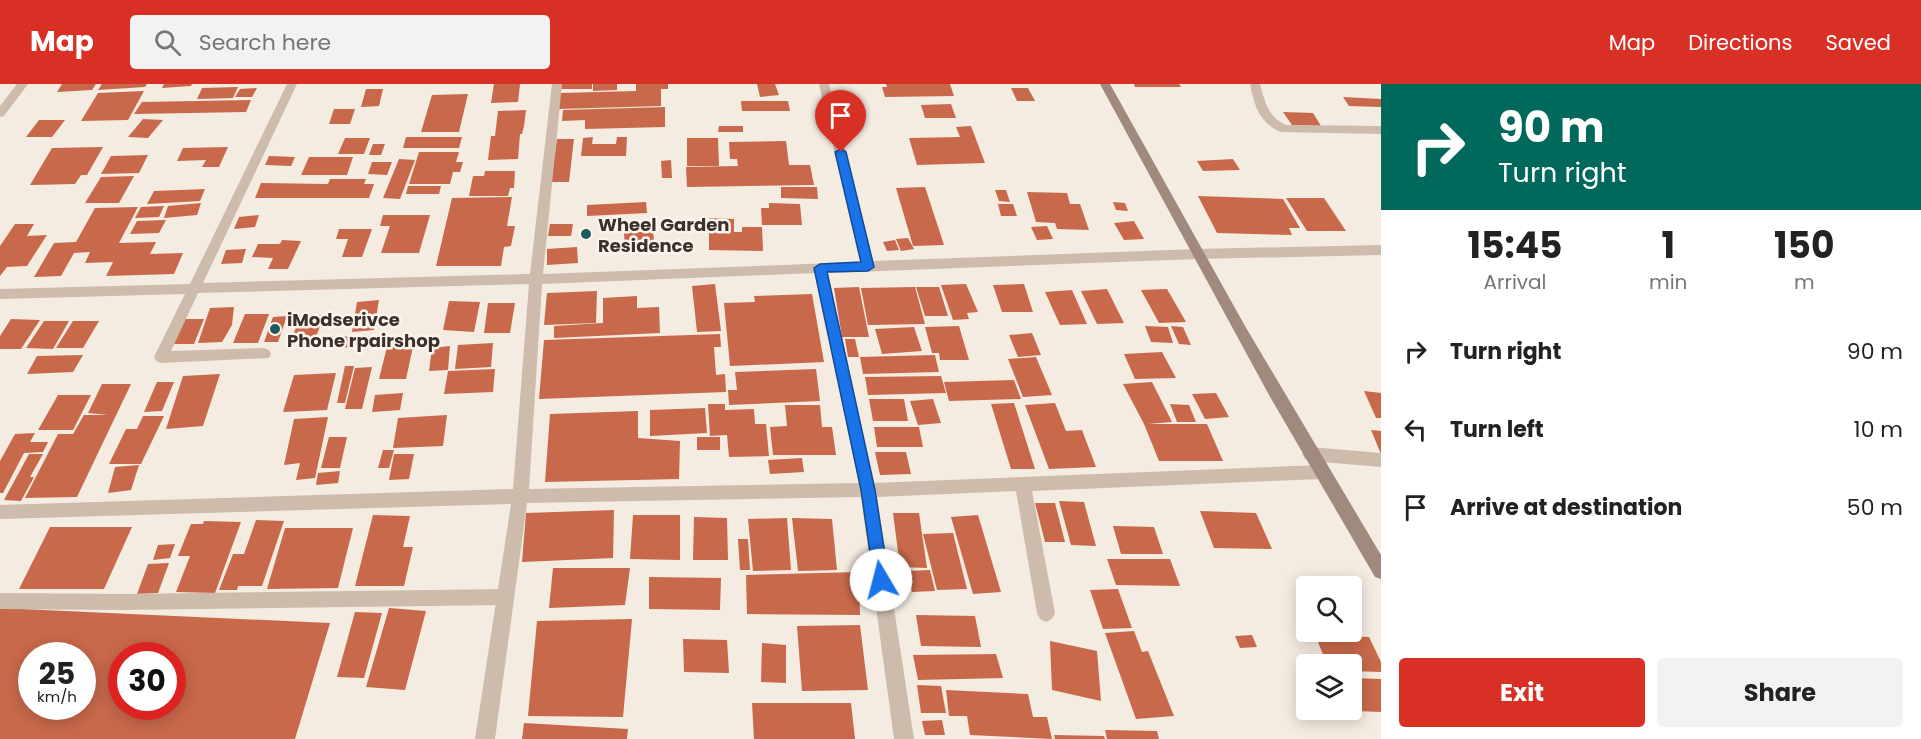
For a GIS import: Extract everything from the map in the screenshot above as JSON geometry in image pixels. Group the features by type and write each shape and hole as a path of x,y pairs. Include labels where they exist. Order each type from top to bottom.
{"street":[{"path":"0,114 23,84"},
{"path":"264,354 161,357 292,84"},
{"path":"485,739 520,496 536,279 557,84"},
{"path":"824,84 868,267"},
{"path":"1105,84 1197,254 1310,454 1381,571"},
{"path":"1255,84 1261,112 1275,125 1284,129 1381,130"},
{"path":"0,294 536,279 1197,254 1381,250"},
{"path":"820,268 868,490 904,739"},
{"path":"1310,454 1381,460"},
{"path":"0,512 520,496 868,490 1321,472"},
{"path":"1023,483 1046,613"}],"lane":[{"path":"0,601 123,602 506,597"}],"building":[{"path":"62,84 96,84 92,90 57,92"},
{"path":"102,84 147,84 145,87 98,90"},
{"path":"164,84 192,84 191,86 162,88"},
{"path":"494,84 520,84 518,102 491,103"},
{"path":"561,84 592,84 592,89 561,89"},
{"path":"593,84 617,84 617,90 593,91"},
{"path":"636,84 668,84 668,89 661,89 661,106 559,109 560,93 636,91"},
{"path":"757,84 775,84 779,95 760,97"},
{"path":"886,84 950,84 954,96 885,97 882,87 887,87"},
{"path":"1134,84 1179,84 1181,87 1135,87"},
{"path":"238,87 233,98 197,99 202,88"},
{"path":"257,88 252,97 235,97 240,89"},
{"path":"1011,88 1028,88 1035,101 1017,101"},
{"path":"366,89 383,89 379,106 361,107"},
{"path":"144,91 128,120 81,121 98,93"},
{"path":"468,94 459,132 421,132 432,95"},
{"path":"1343,97 1381,99 1381,107 1349,106"},
{"path":"251,100 246,112 134,114 142,102"},
{"path":"741,101 788,101 790,111 742,111"},
{"path":"951,104 956,118 925,118 921,105"},
{"path":"665,107 665,127 585,129 585,120 562,121 563,110"},
{"path":"334,109 355,109 350,124 329,124"},
{"path":"526,110 522,134 520,134 518,159 488,160 491,136 495,136 498,111"},
{"path":"1283,112 1313,113 1321,126 1292,125"},
{"path":"143,119 163,120 148,138 128,137"},
{"path":"39,120 65,120 52,137 26,137"},
{"path":"719,126 743,126 743,132 718,132"},
{"path":"971,126 985,163 917,165 909,138 960,137 956,127"},
{"path":"406,137 462,137 459,148 403,148"},
{"path":"593,137 592,144 616,144 617,137 627,137 626,156 581,156 583,138"},
{"path":"345,138 370,138 364,154 338,154"},
{"path":"687,138 718,138 719,166 687,166"},
{"path":"557,139 574,139 569,182 551,182"},
{"path":"786,141 789,165 810,165 814,185 687,187 686,167 738,166 737,159 730,159 729,142"},
{"path":"373,144 385,144 381,155 369,155"},
{"path":"103,147 87,175 81,175 75,184 30,185 52,148"},
{"path":"228,147 219,167 202,167 206,160 177,161 183,148"},
{"path":"419,152 459,152 456,162 463,162 460,172 453,172 450,184 409,184"},
{"path":"148,155 139,173 101,174 111,156"},
{"path":"269,156 295,157 291,166 265,165"},
{"path":"309,157 353,157 347,175 301,175"},
{"path":"399,159 415,160 400,199 383,198"},
{"path":"1233,159 1240,170 1203,171 1197,161"},
{"path":"671,160 672,178 662,178 661,161"},
{"path":"372,162 392,162 387,175 368,174"},
{"path":"485,171 515,171 514,188 510,188 508,196 469,196 473,176 484,176"},
{"path":"134,176 119,203 85,203 101,177"},
{"path":"330,179 366,179 364,184 374,184 369,198 255,198 261,183 328,184"},
{"path":"408,186 441,186 439,194 406,194"},
{"path":"781,187 817,187 818,199 781,198"},
{"path":"925,187 944,245 913,246 896,188"},
{"path":"205,189 200,201 147,204 154,191"},
{"path":"995,190 1006,190 1010,202 999,201"},
{"path":"1027,192 1067,193 1070,204 1080,204 1089,230 1057,229 1055,223 1036,222"},
{"path":"1198,196 1283,199 1300,228 1289,228 1292,235 1217,233"},
{"path":"512,197 507,226 515,226 511,246 504,247 501,266 436,266 452,198"},
{"path":"1286,198 1324,198 1346,231 1307,231"},
{"path":"646,202 647,213 587,216 587,205"},
{"path":"1113,202 1125,203 1128,211 1116,210"},
{"path":"201,203 197,215 164,218 168,206"},
{"path":"769,203 800,204 802,225 762,225 761,208 769,208"},
{"path":"998,204 1013,204 1017,216 1001,216"},
{"path":"164,206 159,217 135,218 141,207"},
{"path":"138,207 119,243 156,242 150,254 183,253 174,274 106,276 113,262 85,263 90,252 74,253 61,276 34,277 54,243 76,242 95,208"},
{"path":"259,215 255,227 234,229 239,217"},
{"path":"383,215 430,215 419,253 381,253 390,226 380,226"},
{"path":"709,218 734,219 734,232 742,232 742,227 762,227 763,251 709,250"},
{"path":"166,220 159,233 130,234 137,221"},
{"path":"1134,221 1144,239 1124,240 1114,223"},
{"path":"15,224 34,224 27,236 47,235 27,266 7,267 0,276 0,246"},
{"path":"550,224 573,224 571,236 548,236"},
{"path":"1047,226 1053,239 1037,240 1031,227"},
{"path":"339,229 372,229 362,257 342,257 348,239 336,239"},
{"path":"653,231 655,250 625,252 624,233"},
{"path":"908,238 914,249 901,251 896,239"},
{"path":"282,240 301,241 288,269 268,269 273,258 252,257 258,244 280,244"},
{"path":"895,240 899,250 887,251 883,242"},
{"path":"577,247 578,263 547,265 547,249"},
{"path":"246,249 242,263 221,264 226,250"},
{"path":"715,284 721,331 697,332 692,286"},
{"path":"966,284 978,312 967,313 969,319 953,320 941,285"},
{"path":"1024,284 1033,312 1002,312 993,285"},
{"path":"859,287 869,337 842,337 834,288"},
{"path":"915,287 925,324 868,325 861,288"},
{"path":"916,287 939,287 948,316 925,316"},
{"path":"1107,289 1124,323 1097,324 1081,291"},
{"path":"1167,289 1186,322 1159,323 1141,290"},
{"path":"1072,290 1087,324 1060,325 1045,292"},
{"path":"597,291 596,323 544,325 547,293"},
{"path":"812,294 824,362 730,366 724,303 755,302 754,296"},
{"path":"637,296 637,308 659,307 660,333 554,338 554,326 603,323 603,298"},
{"path":"379,300 374,330 352,332 357,302"},
{"path":"449,301 480,302 474,332 443,330"},
{"path":"488,303 515,303 510,333 484,333"},
{"path":"234,307 232,325 222,342 198,343 210,308"},
{"path":"245,314 269,314 258,343 233,343"},
{"path":"301,315 324,315 315,340 291,340"},
{"name":"iModserivce Phone rpairshop","path":"287,316 278,342 264,342 273,317"},
{"path":"11,319 40,320 21,349 0,349 0,336"},
{"path":"182,319 204,319 194,344 170,344"},
{"path":"44,321 69,321 53,349 26,348"},
{"path":"73,321 99,321 83,348 56,348"},
{"path":"959,326 969,360 940,360 939,353 932,353 925,327"},
{"path":"1145,326 1168,327 1173,343 1151,342"},
{"path":"1171,326 1183,327 1191,345 1179,344"},
{"path":"914,327 922,351 882,354 875,329"},
{"path":"1032,333 1041,355 1018,357 1009,335"},
{"path":"720,334 721,347 714,347 716,375 725,374 726,392 539,399 544,340"},
{"path":"374,336 371,347 319,348 322,337"},
{"path":"845,339 855,339 859,357 848,357"},
{"path":"414,342 406,379 379,379 388,343"},
{"path":"493,343 491,367 455,369 458,345"},
{"path":"450,346 448,370 429,371 432,348"},
{"path":"1162,352 1176,378 1135,379 1124,354"},
{"path":"83,355 73,372 27,374 37,356"},
{"path":"935,355 939,372 863,374 860,357"},
{"path":"1036,357 1052,395 1023,397 1008,359"},
{"path":"345,366 354,366 345,403 337,403"},
{"path":"372,367 362,409 345,409 355,368"},
{"path":"495,369 493,392 444,394 448,371"},
{"path":"816,369 820,401 729,405 728,390 737,390 735,372"},
{"path":"336,373 327,410 283,412 294,375"},
{"path":"220,374 203,426 166,429 183,376"},
{"path":"941,376 946,393 868,395 865,377"},
{"path":"1014,380 1021,399 949,401 944,382"},
{"path":"157,382 174,382 162,411 144,412"},
{"path":"1152,382 1172,422 1148,424 1207,424 1223,461 1159,461 1144,424 1123,384"},
{"path":"102,384 131,384 77,497 25,498 58,434 73,434 84,415 108,415 88,413"},
{"path":"1364,391 1381,393 1381,418 1376,418"},
{"path":"403,393 400,410 372,412 375,395"},
{"path":"1216,393 1229,417 1205,419 1192,394"},
{"path":"58,395 91,395 73,430 38,430"},
{"path":"869,399 904,399 908,421 873,421"},
{"path":"933,399 941,423 918,425 910,401"},
{"path":"1014,403 1035,469 1011,469 991,404"},
{"path":"1055,403 1066,431 1082,430 1096,467 1049,469 1025,405"},
{"path":"708,404 725,404 725,410 754,409 755,424 766,424 769,456 729,457 727,435 710,436"},
{"path":"1170,404 1189,405 1196,422 1177,422"},
{"path":"785,405 820,405 822,427 832,427 836,455 773,455 770,427 787,426"},
{"path":"705,408 707,433 650,436 650,410"},
{"path":"638,411 638,438 680,441 679,479 545,482 550,414"},
{"path":"447,415 443,446 393,448 398,418"},
{"path":"143,416 164,416 141,464 109,464 126,429 137,429"},
{"path":"328,417 315,478 296,480 300,463 284,465 294,419"},
{"path":"874,427 919,427 923,447 877,447"},
{"path":"1371,430 1381,431 1381,454"},
{"path":"35,433 30,442 48,442 43,452 24,453 3,493 0,493 0,461 15,434"},
{"path":"329,437 347,437 340,468 321,468"},
{"path":"697,437 720,437 720,450 697,450"},
{"path":"383,450 394,450 389,468 378,468"},
{"path":"875,452 906,452 911,474 880,475"},
{"path":"29,454 43,454 30,477 34,477 21,501 4,500"},
{"path":"394,454 414,454 409,479 389,480"},
{"path":"802,458 804,472 770,474 768,460"},
{"path":"139,465 131,490 108,493 115,467"},
{"path":"340,471 338,483 316,485 318,473"},
{"path":"1059,501 1084,502 1096,546 1071,545"},
{"path":"1035,503 1055,503 1065,542 1045,542"},
{"path":"614,510 613,558 522,562 526,513"},
{"path":"1200,511 1256,513 1272,549 1214,548"},
{"path":"893,513 919,513 927,568 900,567"},
{"path":"373,515 410,516 403,547 413,547 404,586 355,586"},
{"path":"633,515 680,515 680,560 630,559"},
{"path":"978,515 1001,592 973,594 951,517"},
{"path":"694,517 727,518 728,560 693,560"},
{"path":"787,518 791,570 753,571 748,519"},
{"path":"792,518 832,519 837,570 798,571"},
{"path":"256,520 284,521 262,586 238,586 237,590 219,590 233,554 244,554"},
{"path":"204,521 241,522 215,593 176,592 190,556 178,556 191,524 203,524"},
{"path":"1113,526 1154,527 1163,554 1121,554"},
{"path":"50,527 132,527 104,589 19,589"},
{"path":"285,528 353,528 338,588 267,589"},
{"path":"953,533 967,589 937,590 923,534"},
{"path":"738,539 748,539 750,570 740,570"},
{"path":"175,544 170,558 153,560 158,545"},
{"path":"1107,559 1170,559 1180,586 1116,585"},
{"path":"169,563 158,593 137,594 148,564"},
{"path":"553,568 630,568 625,605 549,608"},
{"path":"930,570 935,591 912,592 907,571"},
{"path":"859,572 860,615 747,614 746,575"},
{"path":"649,577 721,578 720,610 649,609"},
{"path":"1118,589 1132,628 1103,629 1090,590"},
{"path":"0,608 330,623 295,739 0,739"},
{"path":"389,608 426,611 405,690 366,687"},
{"path":"355,612 382,613 364,678 337,677"},
{"path":"916,615 975,616 981,647 921,646"},
{"path":"632,619 623,717 528,716 537,621"},
{"path":"860,625 868,690 802,691 797,626"},
{"path":"1134,631 1142,652 1148,651 1174,716 1136,719 1105,633"},
{"path":"1252,635 1257,647 1240,648 1235,636"},
{"path":"1362,637 1369,637 1381,662 1381,672 1362,671 1362,654 1323,654 1318,642 1362,642"},
{"path":"683,639 727,640 729,673 684,672"},
{"path":"1050,641 1097,651 1101,701 1052,690"},
{"path":"762,643 786,645 786,683 761,682"},
{"path":"996,654 1003,678 918,680 913,655"},
{"path":"1362,678 1381,679 1381,712 1362,711"},
{"path":"917,685 941,686 946,713 921,713"},
{"path":"946,690 1028,694 1033,717 1047,717 1052,739 970,735 967,716 949,716"},
{"path":"752,703 851,703 855,739 754,739"},
{"path":"942,720 945,735 925,735 922,721"},
{"path":"524,723 628,729 627,739 522,739"},
{"path":"1105,730 1157,731 1159,739 1107,739"},
{"path":"1054,735 1104,736 1105,739 1055,739"}],"place":[{"name":"Wheel Garden Residence","path":"586,234"},
{"name":"iModserivce Phone rpairshop","path":"275,329"}],"route":[{"path":"841,152 868,267 820,268 868,490 881,580"}]}
